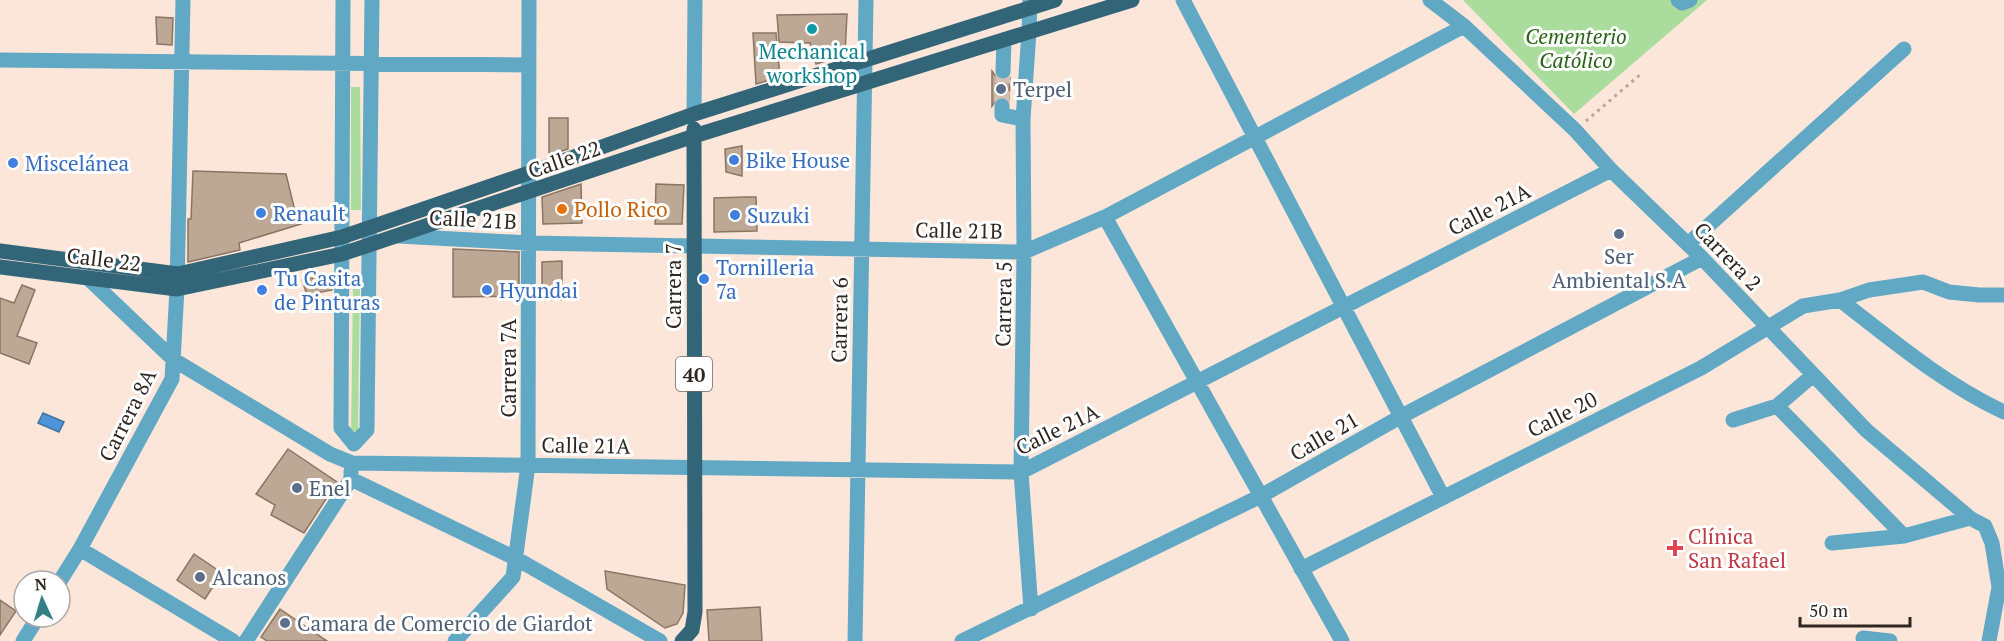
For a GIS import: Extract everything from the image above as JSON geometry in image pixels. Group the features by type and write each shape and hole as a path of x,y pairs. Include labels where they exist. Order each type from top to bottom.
{"main road":[{"name":"Calle 22","path":"0,251 177,282 342,237 694,114 865,60 1030,4 1055,0"},
{"name":"Calle 22","path":"0,267 88,278 177,282 342,254 694,136 1132,0"},
{"name":"Carrera 7","path":"682,641 692,630 695,612 694,114"}],"street":[{"name":"Carrera 8A","path":"68,569 172,379 177,282 183,0"},
{"path":"343,0 341,428 354,444"},
{"path":"246,641 351,479 354,444 367,430 372,0"},
{"name":"Carrera 7A","path":"455,641 513,577 528,465 529,0"},
{"name":"Carrera 7","path":"694,114 695,0"},
{"name":"Carrera 6","path":"855,641 866,0"},
{"path":"1183,0 1443,497"},
{"name":"Carrera 2","path":"1430,0 1464,26 1575,129 1611,170 1702,258 1866,430 1970,518 1985,526 1992,543 1999,587 1989,641"},
{"path":"1678,0 1682,3 1690,0"},
{"name":"Carrera 5","path":"1030,4 1023,119 1021,472 1031,609"},
{"name":"Calle 21B","path":"398,236 529,243 1024,252 1105,217 1464,26"},
{"path":"1003,71 1004,40"},
{"path":"1688,244 1904,49"},
{"path":"0,60 529,65"},
{"path":"1002,106 1002,115 1023,119"},
{"name":"Calle 21A","path":"352,463 1021,472 1611,170"},
{"path":"1105,217 1342,641"},
{"name":"Calle 21","path":"962,641 1261,496 1400,417 1702,258"},
{"path":"88,278 174,360 330,454 352,463"},
{"name":"Calle 20","path":"1301,568 1701,368 1803,306 1840,300 1869,290 1923,282 1949,292 2004,295"},
{"path":"1840,300 1915,358 1990,406 2004,412"},
{"path":"1733,420 1777,406 1813,375"},
{"path":"1777,406 1904,536"},
{"path":"351,479 517,559 660,641"},
{"path":"1832,543 1904,536 1970,518"},
{"path":"80,549 233,641"},
{"path":"1863,638 1890,641"}],"path":[{"path":"1575,129 1642,73"}],"green space":[{"name":"Cementerio Católico","path":"1463,0 1707,0 1574,114"},
{"path":"351,87 360,87 361,210 351,210"},
{"path":"353,285 360,285 358,431 351,432"}],"water":[{"path":"43,413 64,422 59,432 38,423"}],"building":[{"name":"Mechanical workshop","path":"847,14 845,55 816,64 810,43 779,42 777,15"},
{"path":"156,17 173,18 172,45 157,44"},
{"path":"753,33 776,33 780,77 756,84"},
{"path":"992,71 998,80 1003,81 1010,78 1009,100 1003,96 998,97 992,106"},
{"path":"549,118 568,118 568,149 549,153"},
{"name":"Bike House","path":"742,146 742,176 726,172 725,149"},
{"path":"193,171 286,174 294,207 301,224 239,243 240,250 188,262 188,219 191,219"},
{"name":"Pollo Rico","path":"581,184 582,223 543,224 542,197"},
{"path":"656,184 684,185 682,224 655,224"},
{"name":"Suzuki","path":"756,197 757,231 714,232 714,198"},
{"path":"453,249 519,252 519,296 453,297"},
{"path":"562,261 562,300 542,300 542,262"},
{"path":"332,274 332,290 307,295 302,280"},
{"path":"22,285 35,290 17,336 37,343 29,364 0,353 0,298 14,303"},
{"name":"Enel","path":"288,449 337,482 304,533 271,515 275,505 256,494"},
{"name":"Alcanos","path":"194,554 222,573 205,599 177,580"},
{"path":"605,571 685,585 683,613 677,624 665,628 607,589"},
{"path":"0,600 12,608 12,617 0,635"},
{"path":"760,607 762,641 709,641 707,610"},
{"name":"Camara de Comercio de Giardot","path":"280,609 327,641 267,641 261,637"}],"tunnel":[{"path":"1002,106 1003,71"}],"place":[{"name":"Mechanical workshop","path":"812,29"},
{"name":"Terpel","path":"1001,89"},
{"name":"Bike House","path":"734,160"},
{"name":"Miscelánea","path":"13,163"},
{"name":"Pollo Rico","path":"562,209"},
{"name":"Renault","path":"261,213"},
{"name":"Suzuki","path":"735,215"},
{"name":"Ser Ambiental S.A","path":"1619,234"},
{"name":"Tornilleria 7a","path":"704,279"},
{"name":"Tu Casita de Pinturas","path":"262,290"},
{"name":"Hyundai","path":"487,290"},
{"name":"Enel","path":"297,488"},
{"name":"Clínica San Rafael","path":"1675,548"},
{"name":"Alcanos","path":"200,577"},
{"name":"Camara de Comercio de Giardot","path":"285,623"}]}
